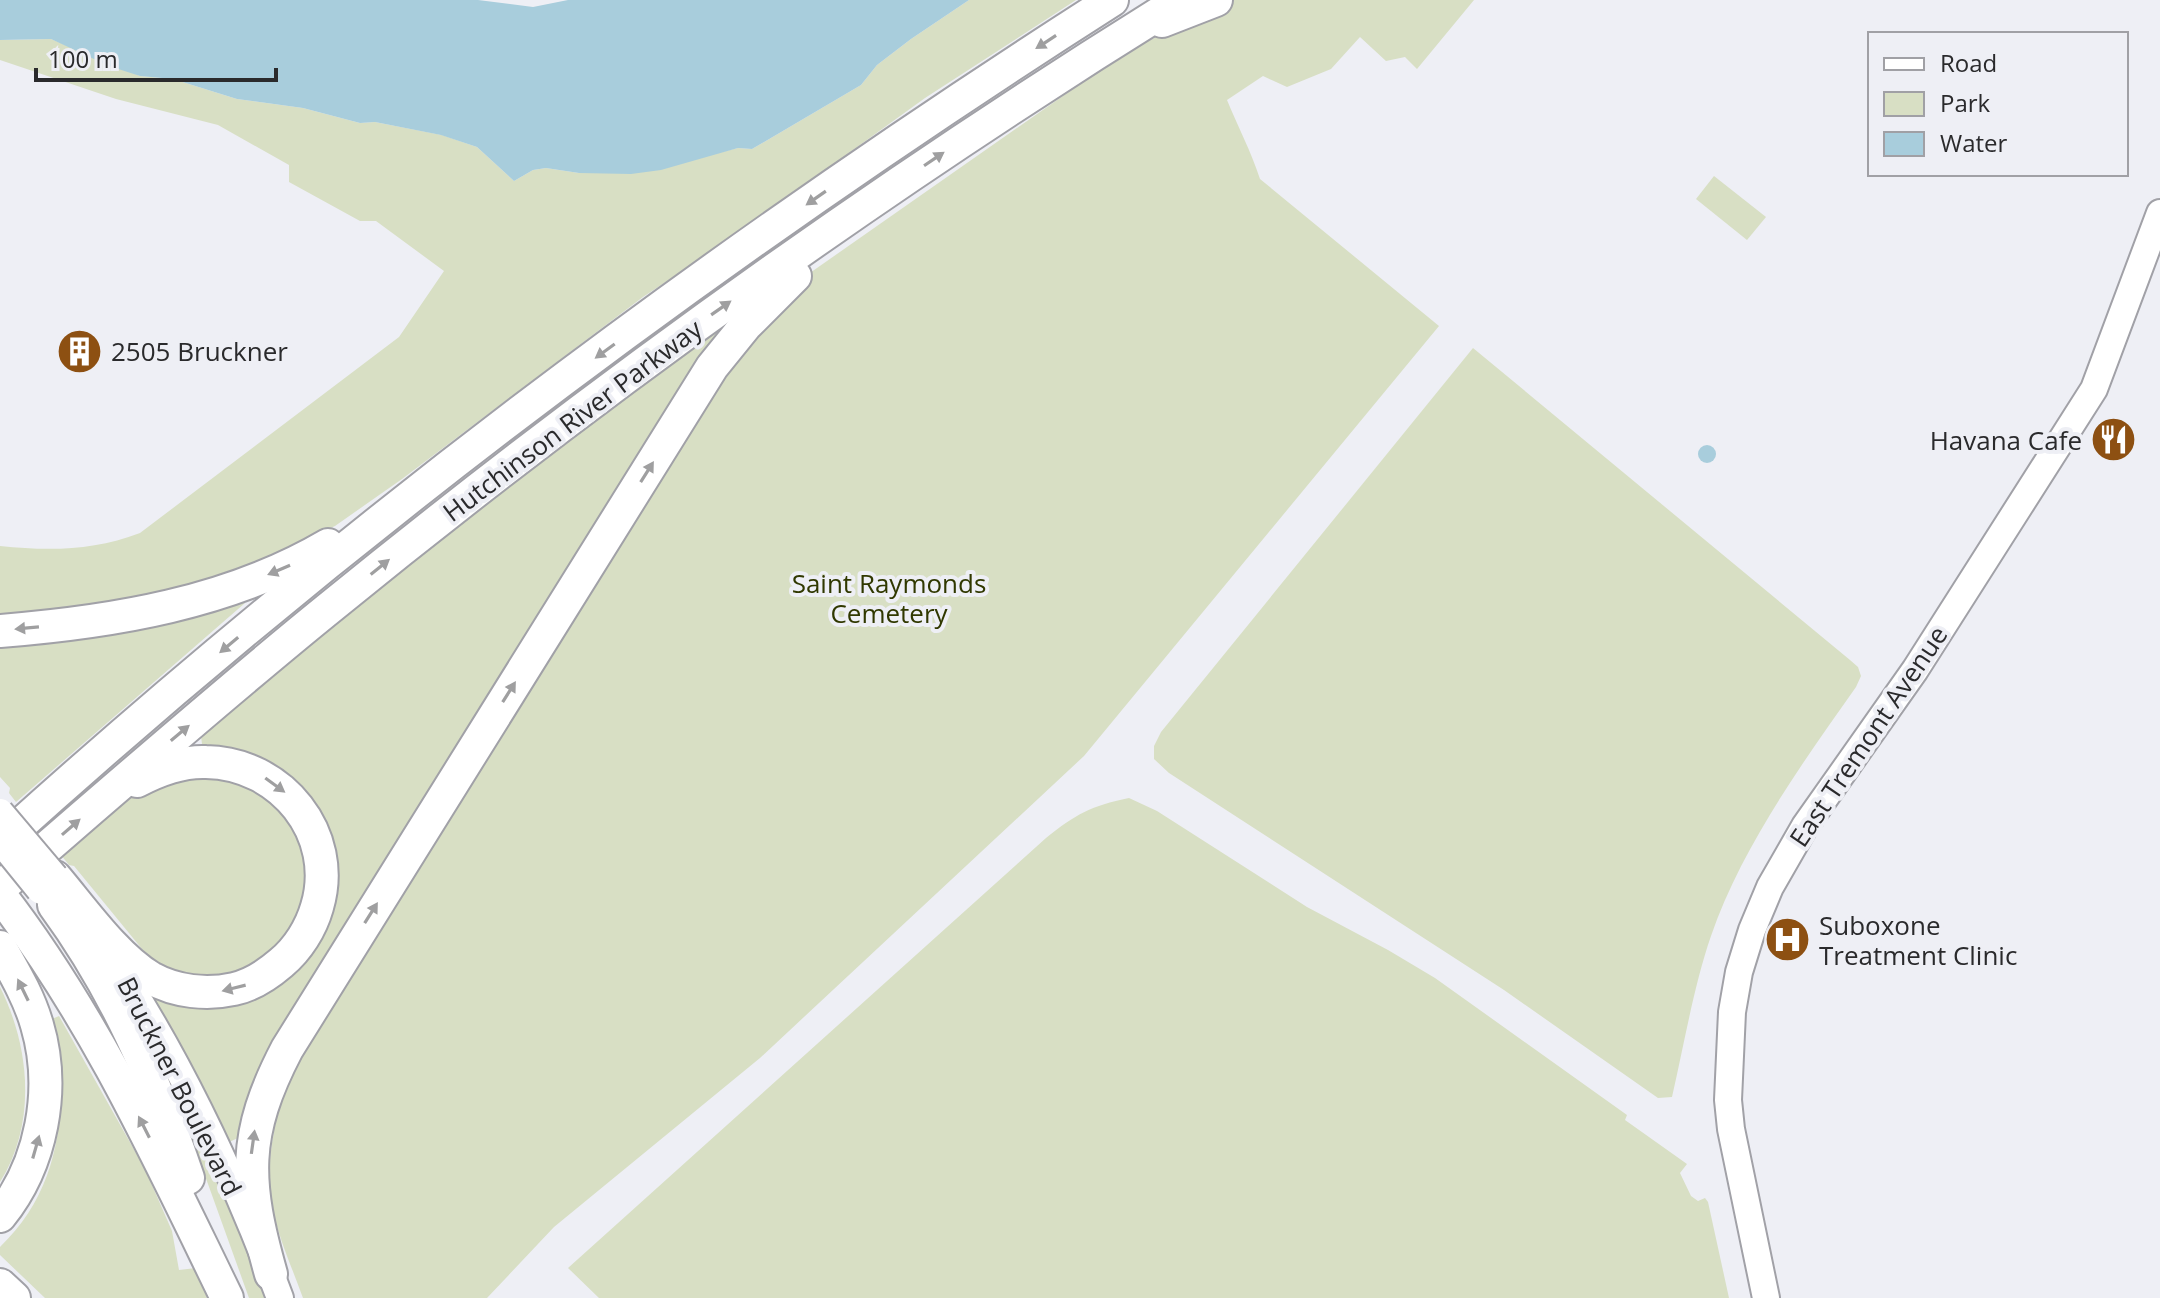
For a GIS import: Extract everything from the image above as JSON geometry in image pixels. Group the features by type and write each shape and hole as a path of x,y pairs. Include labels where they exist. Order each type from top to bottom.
{"highway":[{"name":"Hutchinson River Parkway","path":"0,843 236,640 420,490 706,276 880,153 1112,0"},
{"name":"Hutchinson River Parkway","path":"0,888 308,625 477,490 673,342 873,201 1181,0"},
{"path":"1122,36 1216,0"},
{"path":"275,1286 252,1192 252,1145 268,1087 294,1036 712,367 767,302 873,201"},
{"path":"0,631 113,617 225,591 305,558 420,490"},
{"path":"0,836 138,968 153,979 176,988 216,992 244,986 278,966 305,935 320,894 319,851 301,811 288,794 271,781 236,765 191,762 143,778 99,802"},
{"path":"49,883 132,1033 171,1129 228,1298"},
{"path":"0,895 77,1007 114,1070 228,1298"},
{"path":"0,1216 19,1189 31,1164 42,1121 45,1093 44,1063 37,1024 2,951"},
{"path":"0,1285 14,1298"}],"main road":[{"name":"East Tremont Avenue","path":"1766,1298 1728,1106 1730,1024 1739,972 1752,930 1770,887 1805,826 1915,670 2094,389 2160,213"},
{"name":"Bruckner Boulevard","path":"0,812 49,883 126,978 173,1061 225,1166 275,1286"}],"green space":[{"path":"969,0 1076,0 925,98 723,244 643,297 335,526 210,585 0,622 0,546 71,548 140,533 399,337 444,271 376,221 360,221 289,182 289,165 218,125 116,99 0,60 0,40 51,39 140,76 173,79 237,99 303,108 360,123 375,122 442,135 477,147 514,181 533,170 546,168 579,173 701,157 738,148 752,149 861,85 877,65"},
{"name":"Saint Raymonds Cemetery","path":"1234,0 1474,0 1417,69 1405,57 1386,61 1360,37 1331,69 1287,87 1263,76 1227,100 1260,179 1439,326 1084,756 760,1058 554,1227 487,1298 303,1298 280,1236 271,1198 270,1156 274,1132 265,1130 280,1083 716,375 807,275 1110,63 1142,44"},
{"path":"1714,176 1766,217 1747,240 1696,199"},
{"path":"762,297 240,1137 225,1144 141,981 274,980 326,845 202,744 201,736 282,667 610,404"},
{"path":"1473,348 1850,660 1858,667 1861,676 1756,838 1724,903 1699,975 1672,1097 1658,1098 1504,990 1169,773 1154,759 1154,746 1161,732"},
{"path":"242,594 245,603 16,802 9,793 10,788 0,777 0,640"},
{"path":"218,770 286,806 311,870 292,939 228,981 154,972 154,960 74,866 69,865 61,855 141,790"},
{"path":"1129,798 1157,811 1307,907 1435,978 1627,1115 1625,1120 1687,1164 1680,1173 1691,1196 1698,1201 1705,1198 1708,1202 1729,1298 599,1298 568,1268 1046,838 1084,812"},
{"path":"0,987 18,1034 25,1085 20,1135 0,1182"},
{"path":"59,1016 145,1169 172,1231 179,1270 196,1268 207,1298 45,1298 0,1255 0,1247 38,1197 49,1170 60,1111 60,1081 52,1019"},
{"path":"140,1026 181,1098 231,1204 265,1298 249,1298 190,1134"}],"water":[{"path":"0,0 478,0 533,7 568,0 969,0 877,65 861,85 752,149 738,148 661,170 631,174 579,173 546,168 533,170 514,181 477,147 441,135 375,122 360,123 303,108 237,99 173,79 140,76 109,66 51,39 0,40"},
{"path":"1707,445 1716,454 1707,463 1698,454"}],"place":[{"name":"2505 Bruckner","path":"80,351"},
{"name":"Havana Cafe","path":"2113,440"},
{"name":"Suboxone Treatment Clinic","path":"1788,940"}]}
